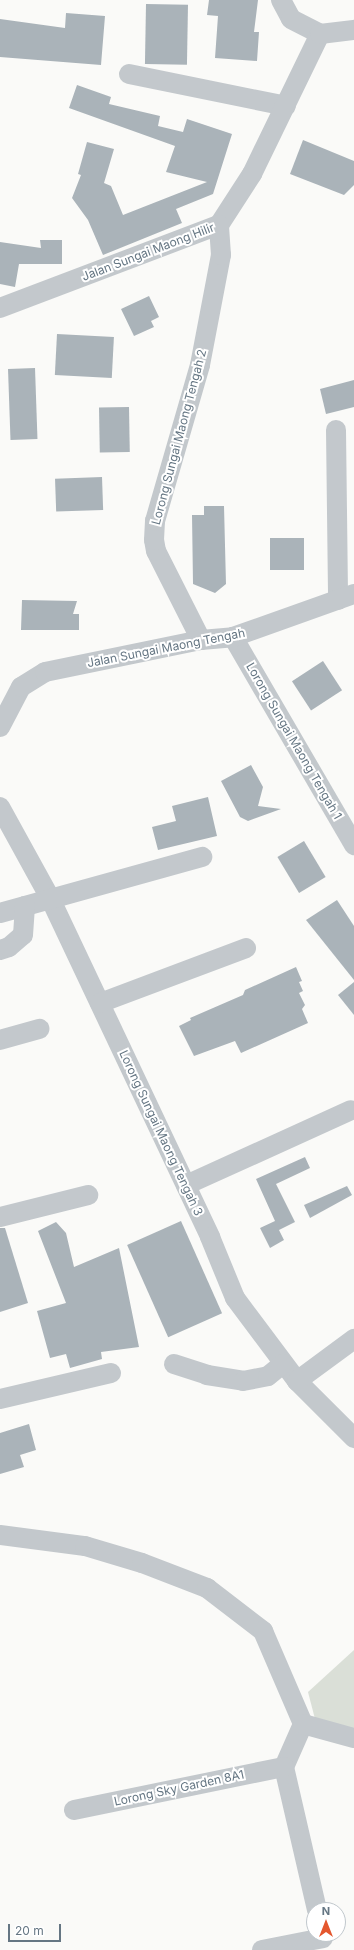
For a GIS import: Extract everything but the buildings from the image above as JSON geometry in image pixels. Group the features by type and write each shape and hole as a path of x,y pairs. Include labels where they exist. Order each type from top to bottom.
{"street":[{"path":"281,0 291,19 320,34 354,30"},
{"name":"Jalan Sungai Maong Hilir","path":"0,308 219,225 252,174 320,34"},
{"path":"129,74 286,106"},
{"name":"Lorong Sungai Maong Tengah 2","path":"201,640 156,551 154,540 155,520 200,365 221,256 219,225"},
{"path":"336,430 346,597"},
{"name":"Jalan Sungai Maong Tengah","path":"0,727 21,687 45,672 201,640 233,637 346,597"},
{"name":"Lorong Sungai Maong Tengah 1","path":"233,637 354,845"},
{"name":"Lorong Sungai Maong Tengah 3","path":"0,807 50,898 186,1185 234,1298 297,1381 354,1438"},
{"path":"0,913 202,857"},
{"path":"0,950 9,947 23,935 26,906"},
{"path":"100,1003 246,948"},
{"path":"0,1040 39,1029"},
{"path":"186,1185 350,1110"},
{"path":"0,1217 88,1195"},
{"path":"297,1381 354,1339"},
{"path":"174,1364 207,1375 243,1381 268,1376 283,1364"},
{"path":"0,1400 111,1373"},
{"path":"0,1535 85,1546 142,1563 207,1588 263,1631 303,1724 284,1767 315,1902"},
{"path":"303,1724 354,1738"},
{"name":"Lorong Sky Garden 8A1","path":"74,1810 284,1767"},
{"path":"262,1950 317,1942"}],"shaded area":[{"path":"354,1650 354,1730 315,1719 308,1692"}]}
